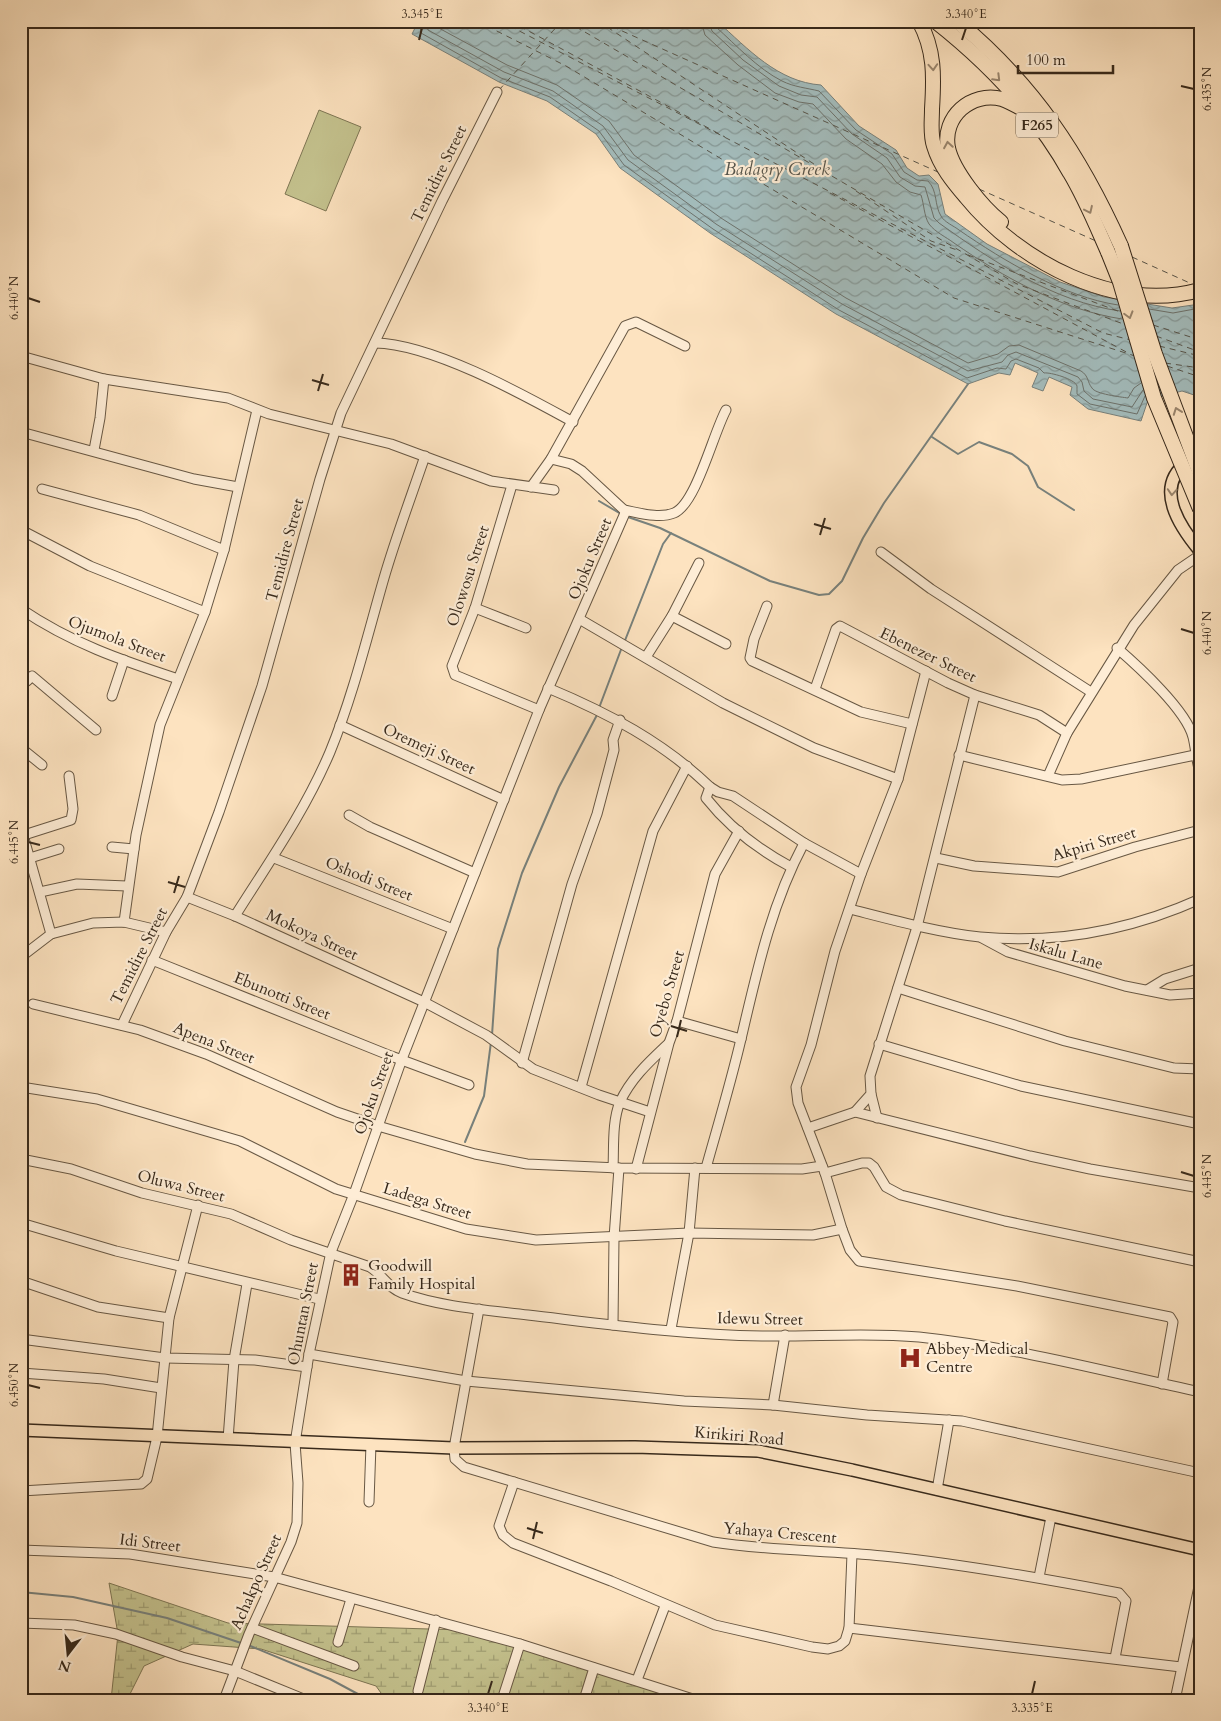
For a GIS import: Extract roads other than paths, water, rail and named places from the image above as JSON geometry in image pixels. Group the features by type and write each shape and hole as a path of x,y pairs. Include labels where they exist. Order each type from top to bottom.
{"highway":[{"path":"919,21 932,50 934,71 931,131 934,146 941,163 954,183 982,217 1012,242 1042,262 1078,279 1111,290 1161,297 1200,290"},
{"name":"F265","path":"935,21 975,56 1026,111 1071,174 1120,282 1154,398 1200,509"},
{"name":"F265","path":"957,21 997,57 1020,82 1070,146 1089,178 1121,246 1155,354 1200,474"},
{"path":"1026,111 1003,100 976,99 957,113 947,136 953,164 995,217 1052,258 1107,280 1162,288 1200,282"}],"main road":[{"path":"1200,457 1185,463 1180,469 1173,482 1170,495 1178,523 1200,553"},
{"name":"Kirikiri Road","path":"21,1430 295,1443 454,1448 635,1447 740,1450 788,1457 1200,1550"}],"street":[{"name":"Temidire Street","path":"122,1025 166,932 186,897 219,812 262,686 336,429 352,389 442,201 497,92"},
{"path":"531,487 551,459 573,422 625,326 636,322 685,346"},
{"path":"375,343 391,343 431,355 521,394 573,422"},
{"path":"21,356 104,379 228,398 257,410 336,429 425,456 491,481 554,490"},
{"path":"94,450 104,379"},
{"path":"124,922 127,886 147,780 160,725 205,612 224,550 257,410"},
{"path":"624,514 658,516 674,513 685,506 693,493 711,443 726,410"},
{"path":"21,432 94,450 194,479 238,487"},
{"path":"236,916 274,858 317,782 353,689 385,576 425,456"},
{"name":"Ojoku Street","path":"354,1194 402,1060 474,873 548,688 580,620 624,514 582,471 571,464 551,459"},
{"name":"Olowosu Street","path":"512,484 475,608 452,666 455,675 539,710"},
{"path":"42,489 139,515 224,550"},
{"path":"21,530 90,566 205,612"},
{"path":"881,552 931,589 1091,692"},
{"path":"1048,776 1067,733 1117,648 1178,570 1200,553"},
{"path":"646,657 672,616 699,563"},
{"path":"767,606 754,639 750,658 862,712 912,724"},
{"path":"475,608 526,628"},
{"name":"Ojumola Street","path":"21,609 49,628 77,643 178,679"},
{"path":"672,616 726,644"},
{"path":"580,620 723,703 814,748 898,779"},
{"name":"Ebenezer Street","path":"814,689 838,627 975,695 1039,715 1067,733"},
{"path":"1117,648 1137,665 1196,733 1195,755 1200,772"},
{"path":"112,696 124,660"},
{"path":"926,671 898,779 861,874 835,951 811,1045 796,1086 798,1103 823,1169 842,1229 854,1256 865,1262 1017,1286 1170,1317 1174,1322 1162,1384"},
{"path":"23,682 32,676 96,730"},
{"path":"548,688 589,704 620,720 667,750 710,787 718,792 733,796 804,843 861,874"},
{"path":"878,1118 871,1094 870,1076 917,927 936,858 959,755 975,695"},
{"path":"522,1062 572,884 597,814 614,750 612,740 620,720"},
{"name":"Oremeji Street","path":"340,725 504,800"},
{"path":"21,748 42,765"},
{"path":"959,755 1062,780 1081,778 1195,755"},
{"path":"581,1087 653,831 687,766"},
{"path":"51,934 23,832 71,820 73,809 69,776"},
{"path":"710,787 706,798 738,831 772,856 791,867"},
{"path":"349,814 370,828 474,873"},
{"name":"Akpiri Street","path":"936,858 974,866 1058,872 1135,847 1200,830"},
{"name":"Oyebo Street","path":"636,1169 669,1043 678,1021 715,874 738,831"},
{"path":"706,1168 742,1039 767,935 791,867 804,843"},
{"path":"112,847 134,849"},
{"path":"30,858 59,849"},
{"name":"Oshodi Street","path":"274,858 453,929"},
{"path":"40,892 77,884 127,886"},
{"name":"Mokoya Street","path":"186,897 236,916 424,1002 486,1035 522,1062 581,1087 650,1112"},
{"path":"850,909 917,927 981,937 1058,938 1086,935 1140,922 1200,899"},
{"path":"21,957 51,934 93,923 124,922 166,932"},
{"name":"Iskalu Lane","path":"981,937 1008,952 1106,981 1175,996 1200,993"},
{"name":"Ebunotti Street","path":"152,960 402,1060 470,1085"},
{"path":"1147,990 1165,979 1200,968"},
{"path":"898,988 1065,1041 1174,1068 1200,1069"},
{"name":"Apena Street","path":"33,1004 122,1025 206,1054 337,1112 474,1154 527,1164 636,1169 823,1169 862,1163 869,1164 874,1167 886,1187 901,1195 1005,1222 1200,1262"},
{"path":"678,1021 742,1039"},
{"path":"613,1325 616,1119 620,1102 644,1066 669,1043"},
{"path":"879,1044 1021,1086 1200,1124"},
{"name":"Ladega Street","path":"21,1087 97,1099 240,1141 336,1189 466,1229 536,1240 689,1234 813,1235 842,1229"},
{"path":"808,1128 855,1112 871,1094"},
{"path":"855,1112 1073,1166 1200,1188"},
{"name":"Oluwa Street","path":"21,1159 71,1169 142,1193 231,1214 291,1240 331,1252"},
{"path":"671,1330 689,1234 695,1168"},
{"name":"Ohuntan Street","path":"295,1443 319,1299 331,1252 354,1194"},
{"path":"21,1491 141,1484 148,1479 157,1437 169,1318 198,1205"},
{"path":"21,1223 116,1251 224,1275 247,1284 319,1299"},
{"name":"Idewu Street","path":"331,1252 379,1272 387,1283 400,1292 479,1309 613,1325 729,1335 845,1333 919,1337 1004,1349 1200,1392"},
{"path":"21,1282 98,1307 169,1318"},
{"path":"228,1439 234,1360 247,1284"},
{"path":"454,1448 479,1309"},
{"path":"773,1406 785,1335"},
{"path":"21,1340 165,1358 255,1360 307,1367"},
{"path":"309,1354 466,1381 684,1401 949,1420 1009,1430 1200,1473"},
{"path":"21,1373 104,1379 161,1388"},
{"path":"937,1490 949,1420"},
{"name":"Achakpo Street","path":"224,1700 250,1631 291,1542 297,1523 298,1483 295,1443"},
{"path":"369,1502 371,1444"},
{"name":"Yahaya Crescent","path":"454,1448 455,1459 464,1467 713,1542 741,1547 906,1558 1039,1577 1124,1596 1126,1601 1115,1658"},
{"path":"514,1482 500,1526 503,1535 508,1539 666,1606 732,1630 812,1647 828,1649 839,1646 845,1641 849,1628 852,1554"},
{"path":"1039,1577 1051,1517"},
{"name":"Idi Street","path":"21,1550 130,1554 274,1577 520,1644 696,1700"},
{"path":"1187,1700 1175,1699 1181,1667 1195,1624 1200,1582"},
{"path":"338,1642 350,1599"},
{"path":"637,1680 666,1606"},
{"path":"418,1691 436,1620"},
{"path":"21,1622 74,1625 116,1634 182,1657 237,1667 306,1700"},
{"path":"849,1628 1181,1667"},
{"path":"250,1631 354,1666"},
{"path":"502,1700 520,1644"},
{"path":"584,1700 594,1668"}],"water":[{"name":"Badagry Creek","path":"401,21 717,21 752,53 777,71 805,83 821,85 859,126 896,150 907,168 919,176 929,175 938,184 945,214 987,244 1060,282 1104,297 1172,308 1200,304 1200,397 1182,391 1148,400 1141,421 1088,409 1070,395 1072,387 1049,377 1043,391 1032,387 1038,373 1015,363 1010,375 999,373 968,384 836,314 710,233 620,168 596,134 547,101 499,82 412,34 416,26"}],"waterway":[{"path":"628,517 660,528 770,581 819,595 829,594 842,581 863,538 884,503 968,384"},
{"path":"932,437 958,454 979,442 1012,454 1028,466 1038,487 1074,510"},
{"path":"599,501 621,514"},
{"path":"624,643 663,544 671,533"},
{"path":"599,708 622,647"},
{"path":"492,1035 498,949 522,873 559,787 598,713"},
{"path":"465,1142 484,1096 491,1042"},
{"path":"21,1592 73,1597 167,1618 241,1643"},
{"path":"248,1645 330,1679 369,1700"}],"place":[{"name":"Goodwill Family Hospital","path":"351,1275"},
{"name":"Abbey Medical Centre","path":"910,1358"}]}
